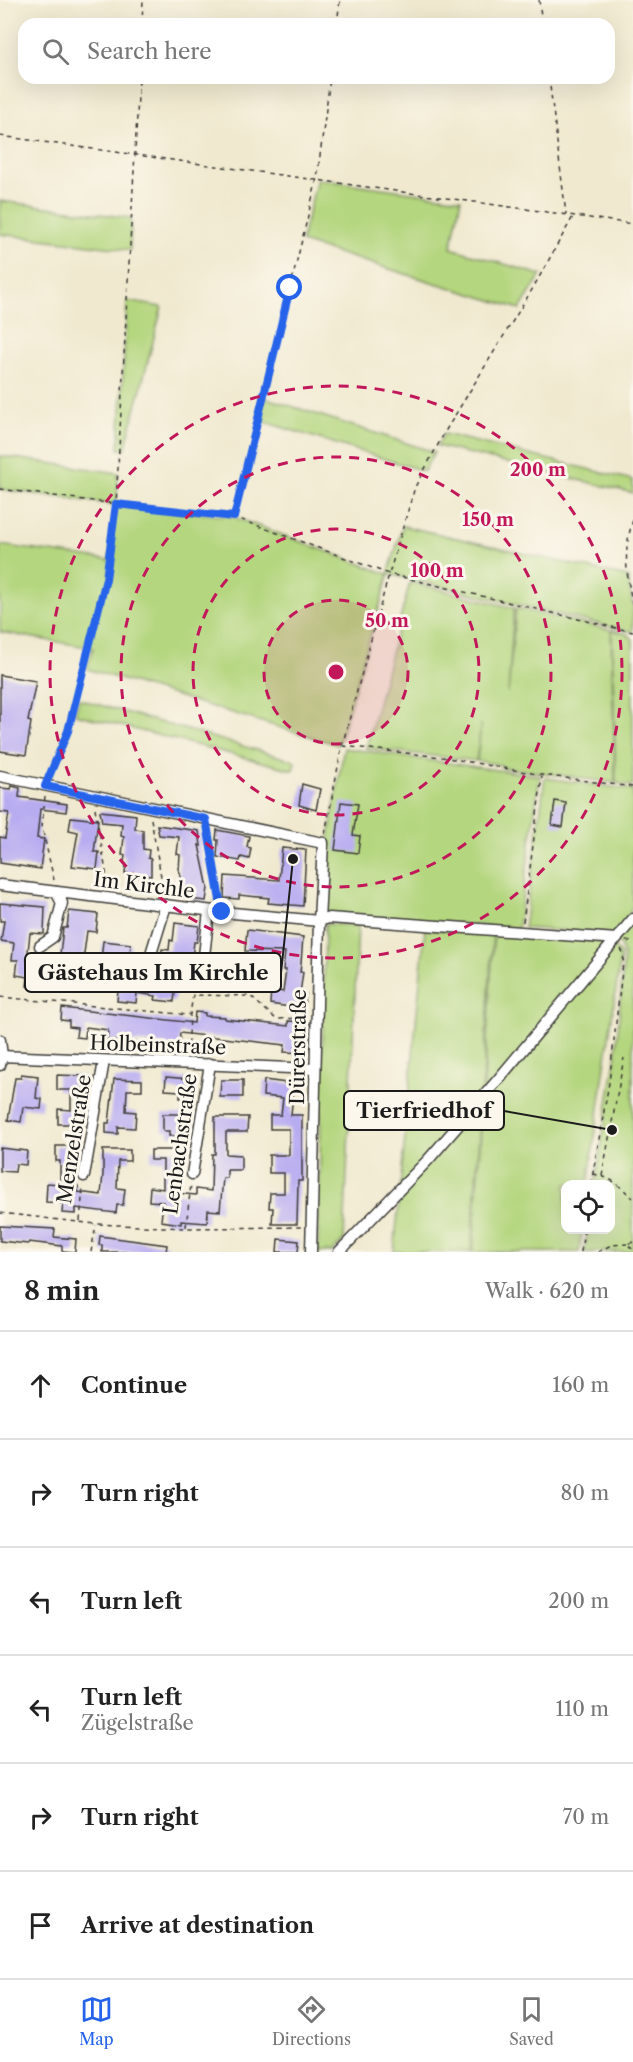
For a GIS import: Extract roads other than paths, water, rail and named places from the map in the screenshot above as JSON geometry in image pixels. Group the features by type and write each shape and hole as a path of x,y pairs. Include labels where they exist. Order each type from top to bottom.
{"street":[{"name":"Dürerstraße","path":"0,776 323,843 311,1252"},
{"name":"Im Kirchle","path":"0,885 209,911 319,921 329,918 617,939"},
{"path":"40,946 53,937 62,903 56,892"},
{"path":"143,959 150,957 166,905"},
{"path":"203,965 209,911"},
{"path":"339,1252 428,1160 633,919"},
{"path":"0,1040 1,1059"},
{"name":"Holbeinstraße","path":"1,1059 315,1069"},
{"name":"Menzelstraße","path":"84,1176 104,1061"},
{"name":"Lenbachstraße","path":"192,1174 210,1064"}],"place":[{"name":"Gästehaus Im Kirchle","path":"293,859"},
{"name":"Tierfriedhof","path":"612,1130"}]}
